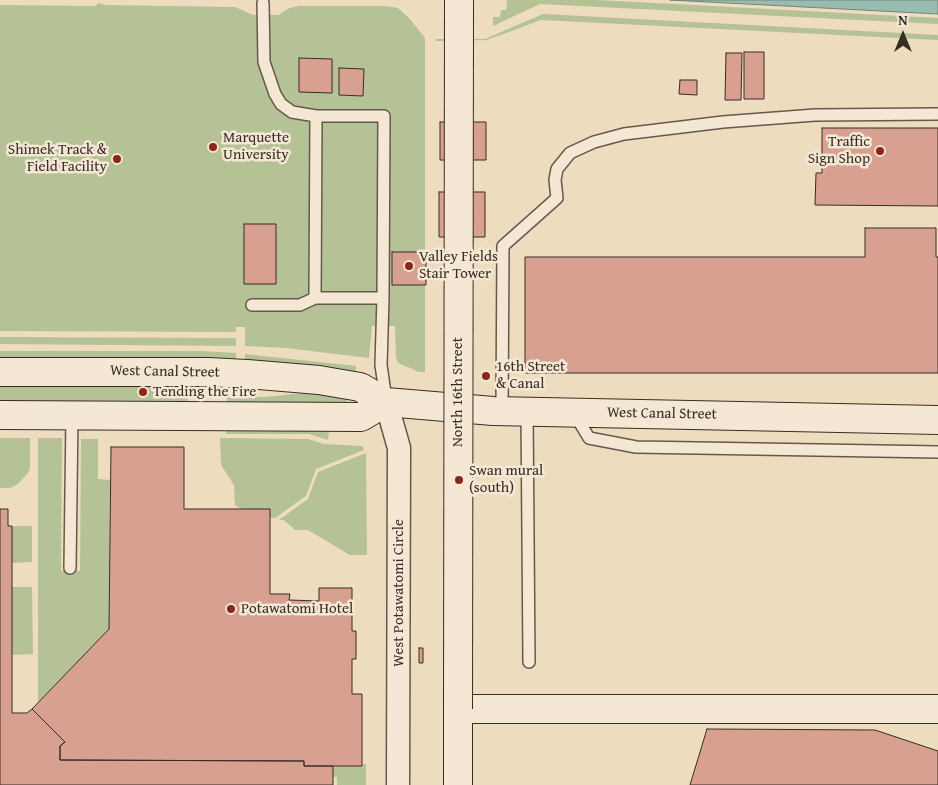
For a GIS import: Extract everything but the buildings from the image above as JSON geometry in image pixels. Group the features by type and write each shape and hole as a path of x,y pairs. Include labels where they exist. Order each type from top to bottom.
{"street":[{"name":"North 16th Street","path":"458,785 459,0"},
{"name":"West Canal Street","path":"0,372 208,372 255,374 319,380 360,387 386,402 515,411 938,420"},
{"path":"0,415 361,417 386,402"},
{"name":"West Potawatomi Circle","path":"386,402 400,448 398,785"},
{"path":"458,709 932,707"}],"lane":[{"path":"263,3 264,62 275,94 281,104 292,112 316,116 384,116 381,365 386,402"},
{"path":"529,662 515,411 503,246 558,198 555,180 557,169 570,154 594,142 624,134 723,122 814,115 938,114"},
{"path":"316,116 316,298"},
{"path":"252,305 300,305 316,298 383,298"},
{"path":"573,412 589,438 636,448 938,452"},
{"path":"70,568 72,415"}],"green space":[{"path":"507,0 598,0 938,18 938,24 540,4 493,26 493,17 500,17 501,10 506,10"},
{"name":"Marquette University","path":"98,3 105,5 235,7 253,15 279,15 287,9 298,6 386,6 398,8 409,18 425,38 425,372 419,372 398,363 396,357 395,326 372,326 369,358 286,348 245,346 245,327 236,327 236,332 0,331 0,5 96,6"},
{"path":"543,14 938,35 938,40 541,20 487,40 436,41 436,39 485,39"},
{"path":"0,337 236,338 236,346 0,344"},
{"path":"0,351 202,351 236,353 236,359 194,357 0,357"},
{"path":"245,354 356,366 356,372 245,359"},
{"path":"0,383 190,383 193,389 187,401 0,401"},
{"path":"313,392 347,396 347,402 227,402 227,397 265,397"},
{"path":"226,429 329,429 328,440 309,434 226,434"},
{"path":"0,438 30,438 30,468 28,473 18,484 10,488 0,488"},
{"path":"38,438 62,438 61,571 80,571 81,439 98,439 98,479 110,480 109,629 38,703"},
{"path":"220,438 308,439 324,444 362,446 364,450 316,469 306,496 275,518 253,517 235,505 234,485 221,465"},
{"path":"366,453 367,555 350,555 308,530 295,530 284,520 279,520 308,499 318,472"},
{"path":"12,526 32,526 32,562 12,563"},
{"path":"12,587 32,587 33,654 12,655"},
{"path":"366,764 366,785 337,785 337,777 333,777 333,766"}],"water":[{"path":"670,0 938,0 938,14"}],"place":[{"name":"Marquette University","path":"213,147"},
{"name":"Traffic Sign Shop","path":"880,151"},
{"name":"Shimek Track & Field Facility","path":"117,159"},
{"name":"Valley Fields Stair Tower","path":"409,266"},
{"name":"16th Street & Canal","path":"486,376"},
{"name":"Tending the Fire","path":"143,392"},
{"name":"Swan mural (south)","path":"459,480"},
{"name":"Potawatomi Hotel","path":"231,609"}]}
